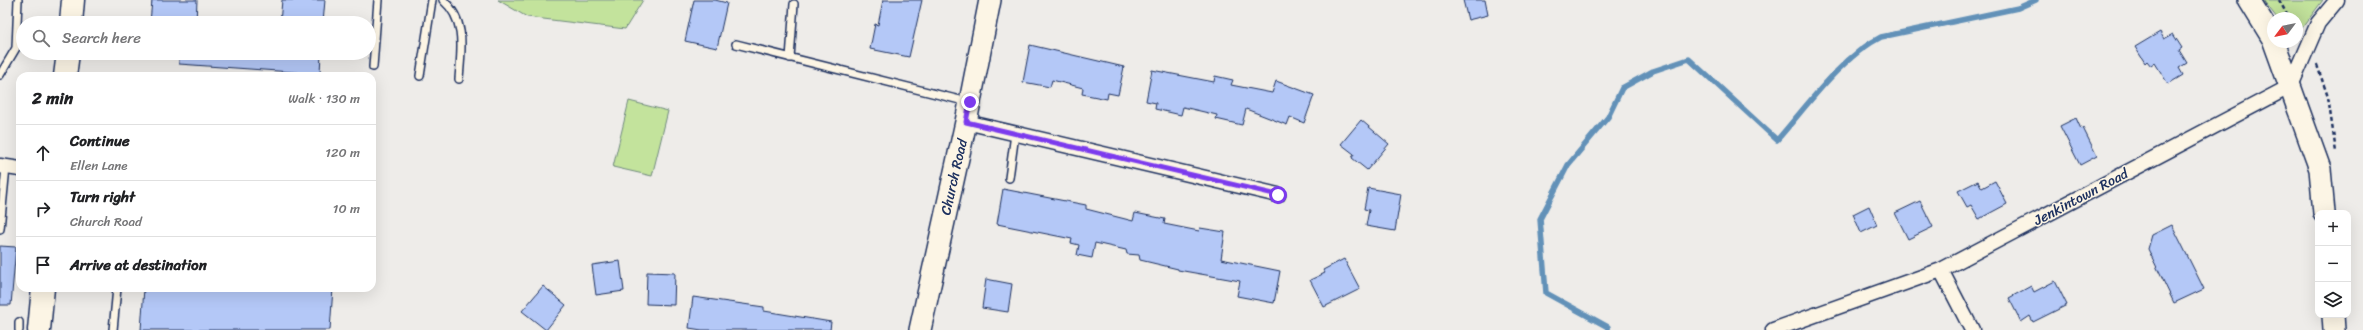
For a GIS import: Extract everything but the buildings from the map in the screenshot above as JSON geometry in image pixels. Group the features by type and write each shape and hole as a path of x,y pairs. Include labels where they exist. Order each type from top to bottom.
{"main road":[{"path":"72,16 73,0"},
{"path":"66,72 67,60"},
{"path":"26,328 41,292"}],"street":[{"name":"Church Road","path":"920,330 966,122 990,0"},
{"path":"2249,0 2267,30"},
{"path":"2291,86 2318,23 2337,0"},
{"path":"2277,48 2320,169 2324,210"},
{"name":"Jenkintown Road","path":"1773,330 1941,270 2291,86"},
{"path":"966,122 1278,195"},
{"path":"3,167 16,169"},
{"path":"1941,270 1972,330"},
{"path":"2333,318 2334,330"}],"lane":[{"path":"17,16 18,0"},
{"path":"376,26 378,0"},
{"path":"420,76 432,0"},
{"path":"443,0 454,10 462,37 459,79"},
{"path":"790,58 794,4"},
{"path":"736,44 970,102"},
{"path":"0,75 16,48"},
{"path":"373,60 373,66"},
{"path":"1009,178 1015,134"},
{"path":"0,229 3,167"},
{"path":"113,330 116,292"}],"path":[{"path":"2279,0 2286,12"},
{"path":"2317,65 2328,97 2336,155"}],"green space":[{"path":"498,0 643,0 625,29 527,17"},
{"path":"2263,0 2323,0 2303,27 2303,12 2272,12"},
{"path":"629,101 668,111 652,176 613,167"}],"waterway":[{"path":"1608,330 1608,327 1546,293 1540,219 1568,165 1608,117 1622,88 1653,71 1689,59 1777,140 1838,69 1866,46 1881,37 2018,8 2036,0"}],"route":[{"path":"970,102 966,122 1278,195"}]}
